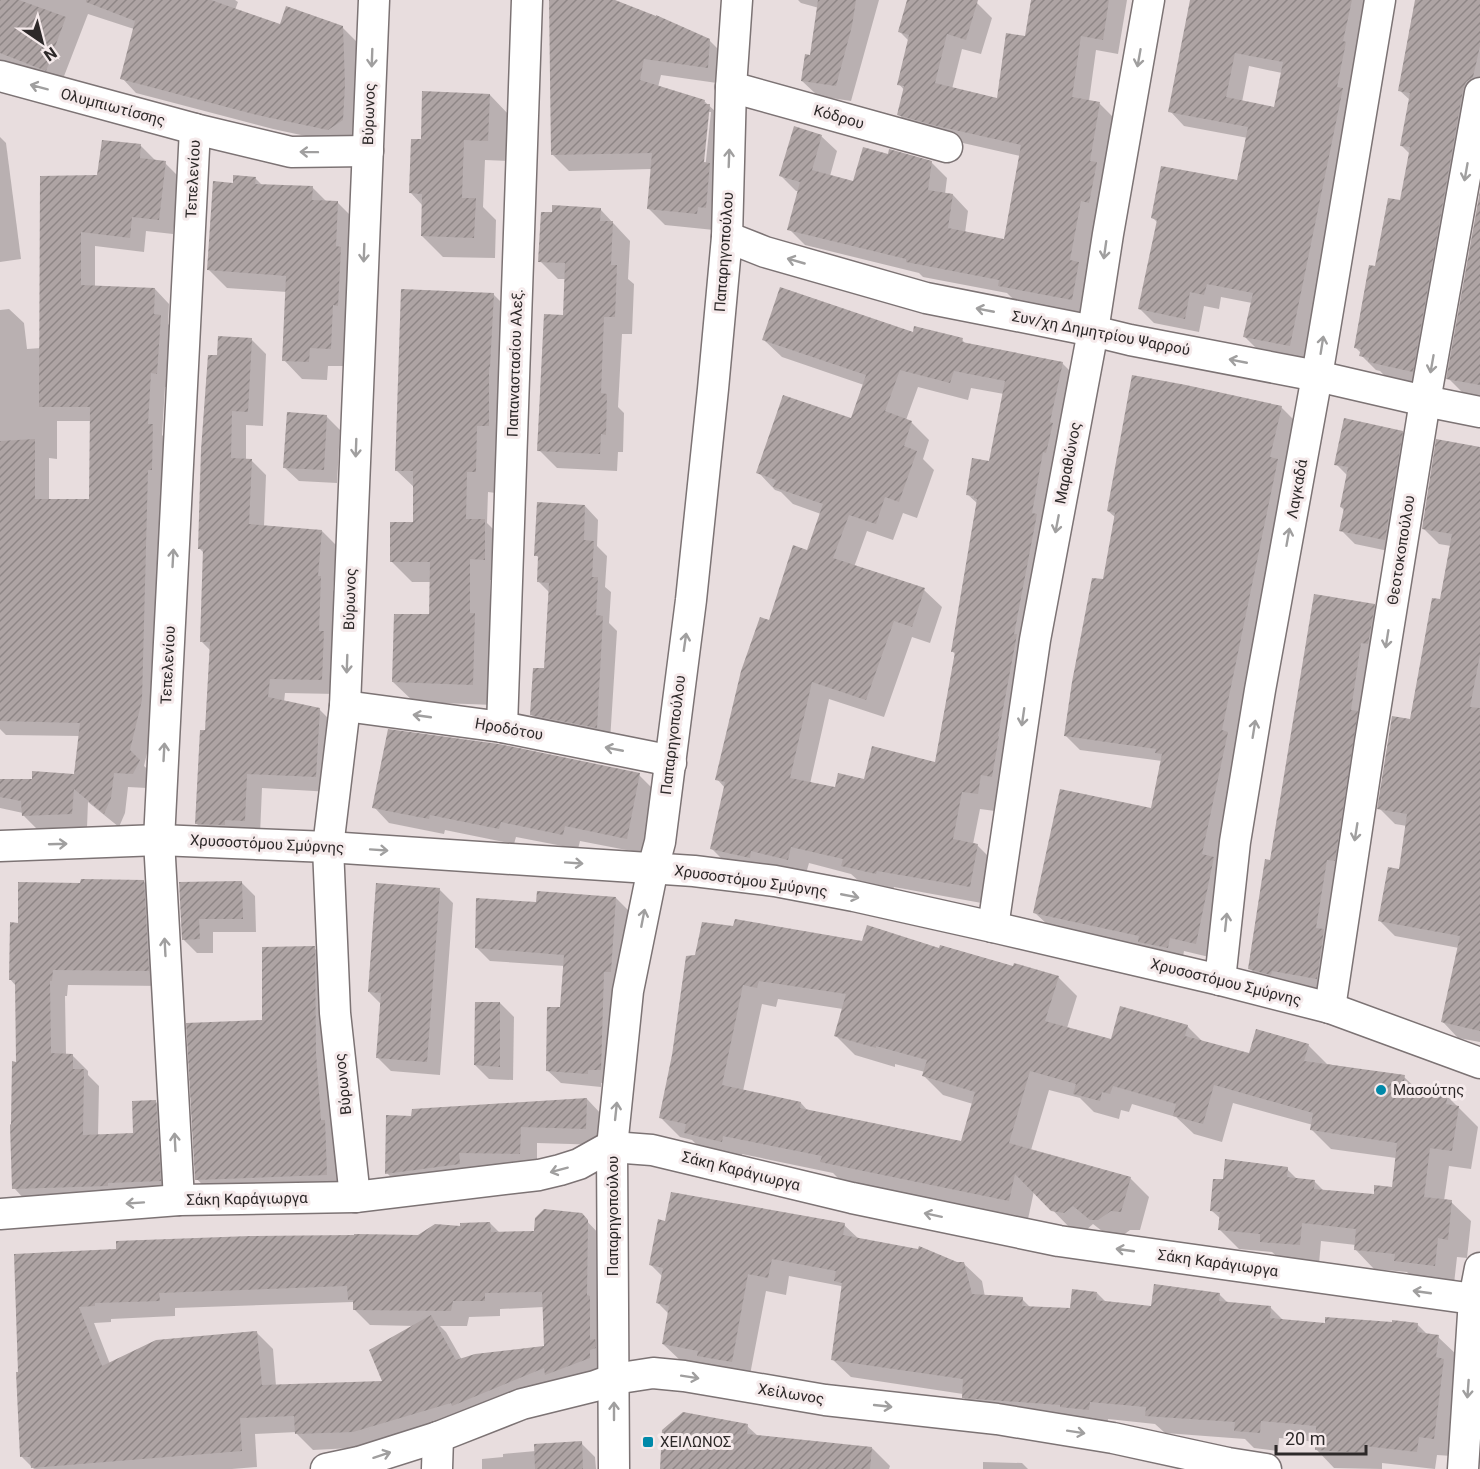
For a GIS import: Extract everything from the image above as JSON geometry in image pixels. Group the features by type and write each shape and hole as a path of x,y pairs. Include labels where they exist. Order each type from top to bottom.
{"street":[{"name":"Βύρωνος","path":"355,1197 335,1013 328,847 345,706 374,0"},
{"name":"Παπαναστασίου Αλεξ.","path":"502,727 527,0"},
{"name":"Μαραθώνος","path":"993,927 1035,640 1093,331 1149,0"},
{"name":"Λαγκαδά","path":"1220,980 1235,842 1380,0"},
{"name":"Παπαρηγοπούλου","path":"614,1469 612,1147 628,991 660,842 671,763 713,389 727,237 731,87 729,3"},
{"name":"Ολυμπιωτίσσης","path":"0,76 195,129 291,152 368,151"},
{"name":"Κόδρου","path":"731,87 947,147"},
{"name":"Θεοτοκοπούλου","path":"1329,1008 1425,401 1480,93"},
{"name":"Τεπελενίου","path":"179,1200 159,840 195,129"},
{"name":"Συν/χη Δημητρίου Ψαρρού","path":"727,237 765,252 926,298 1317,376 1480,412"},
{"name":"Ηροδότου","path":"345,706 502,727 657,758 671,763"},
{"name":"Χρυσοστόμου Σμύρνης","path":"0,846 159,840 328,847 694,871 775,881 993,927 1329,1008 1480,1063"},
{"name":"Σάκη Καράγιωργα","path":"0,1214 179,1200 355,1197 539,1175 579,1164 604,1149 612,1147 652,1150 852,1198 1059,1241 1477,1300"},
{"path":"1463,1469 1480,1268"},
{"name":"Χείλωνος","path":"326,1469 359,1462 438,1437 522,1404 614,1379 653,1373 684,1376 825,1400 1009,1421 1113,1438 1266,1469"},
{"path":"437,1469 438,1437"}],"building":[{"path":"0,0 19,0 66,17 46,71 0,53"},
{"path":"86,0 211,0 280,24 286,6 343,26 345,85 343,120 328,130 257,115 120,79 135,21 86,2"},
{"path":"549,0 615,0 710,39 708,68 644,59 640,80 705,100 704,104 710,104 704,162 710,163 706,208 698,207 697,214 647,209 652,153 551,155"},
{"path":"818,0 856,0 852,26 836,86 801,81 805,54 810,55"},
{"path":"907,0 978,0 966,40 947,34 935,83 997,98 1006,33 1025,36 1031,0 1109,0 1103,40 1081,36 1072,97 1100,102 1090,161 1097,162 1089,203 1081,201 1070,260 1079,262 1072,300 998,286 999,280 906,262 906,259 787,230 800,182 779,176 794,126 822,135 812,170 853,181 863,147 888,154 889,149 932,161 928,190 953,194 948,228 1004,239 1021,145 897,115 904,86 897,85 909,35 898,32"},
{"path":"1190,0 1352,0 1343,41 1346,42 1337,87 1343,88 1290,346 1243,337 1253,293 1207,284 1204,295 1190,292 1185,319 1138,309 1157,220 1151,218 1161,166 1237,180 1248,127 1168,112","holes":["1235,53 1283,62 1274,107 1226,97"]},
{"path":"1415,0 1480,0 1480,46 1473,77 1466,82 1463,90 1413,372 1368,362 1369,358 1359,356 1361,349 1354,348 1369,265 1375,266 1388,198 1400,200 1410,147 1400,146 1410,93 1398,91"},
{"path":"422,91 490,94 488,141 464,140 462,198 476,198 474,238 421,236 422,194 409,193 411,139 421,139"},
{"path":"102,140 141,144 140,158 166,161 159,220 132,217 130,238 81,232 81,285 155,288 154,314 161,315 157,374 151,373 148,424 153,424 152,470 148,470 142,700 130,750 140,760 133,774 114,773 111,798 104,814 74,789 72,814 22,816 21,801 0,797 0,779 32,779 32,771 74,774 80,723 0,721 0,441 35,439 35,499 89,499 90,407 39,407 40,176 97,175"},
{"path":"233,175 256,177 255,184 313,186 312,200 338,201 336,246 341,247 338,306 333,305 331,349 310,348 309,362 282,361 286,276 207,270 213,181 233,183"},
{"path":"1480,191 1480,385 1446,379"},
{"path":"552,205 601,208 600,221 613,221 611,265 617,265 615,317 604,317 601,393 607,394 606,435 601,434 600,454 537,451 544,314 563,315 565,263 538,262 541,212 552,212"},
{"path":"780,287 913,332 914,326 963,338 962,342 1063,362 1050,422 1053,423 1046,453 1043,452 1032,513 1037,514 1014,634 1017,634 992,777 981,775 978,794 962,792 953,839 978,844 970,887 877,871 876,874 841,866 843,859 791,847 788,860 751,851 750,858 710,849 725,782 715,780 741,671 760,617 769,620 793,545 807,550 823,504 773,487 776,480 756,473 783,395 851,418 866,375 762,340","holes":["900,370 950,383 954,371 1005,381 989,461 972,458 966,495 977,499 951,652 955,652 935,762 872,746 864,779 838,773 835,787 790,778 812,682 866,700 894,621 912,627 925,588 833,558 849,515 876,524 885,497 899,502 917,451 904,446 912,421 885,411"]},
{"path":"401,289 494,293 489,367 489,426 477,426 476,472 467,472 466,519 485,519 485,560 470,559 470,613 475,613 473,685 392,682 394,614 429,614 430,562 390,562 390,522 413,522 413,471 395,471"},
{"path":"218,336 252,338 248,412 232,411 231,458 252,459 249,524 322,530 318,576 321,576 319,631 324,631 322,680 270,679 268,697 320,708 316,777 247,774 245,821 225,820 225,825 195,824 200,730 205,730 210,642 200,642 203,549 198,549 201,450 208,355 217,355"},
{"path":"1132,375 1282,406 1270,457 1278,459 1222,730 1228,732 1202,854 1214,857 1196,944 1170,938 1168,948 1138,942 1139,936 1033,913 1060,789 1151,808 1162,754 1155,753 1156,749 1064,736 1092,578 1103,579 1115,513 1107,511"},
{"path":"287,412 327,415 324,470 283,468"},
{"path":"1344,418 1403,431 1385,540 1339,531 1344,508 1340,507 1348,467 1334,465"},
{"path":"1436,439 1480,447 1480,655 1470,707 1480,708 1480,1031 1441,1022 1460,936 1378,921 1388,867 1399,869 1407,814 1377,809 1392,716 1410,719 1432,598 1440,599 1452,534 1422,529"},
{"path":"537,502 585,505 584,540 594,541 592,577 598,577 596,615 603,616 597,728 530,715 533,668 544,668 549,583 537,582 538,556 534,556"},
{"path":"1314,594 1375,604 1368,644 1361,643 1351,710 1358,711 1335,861 1327,860 1316,928 1324,929 1317,979 1272,971 1271,975 1248,969 1265,859 1270,860"},
{"path":"388,729 499,744 640,773 627,839 565,826 563,835 501,822 499,829 430,815 429,819 372,808"},
{"path":"81,879 144,880 149,971 53,970 52,981 50,981 51,1053 73,1054 73,1069 84,1069 83,1135 133,1133 132,1101 156,1100 161,1181 108,1183 108,1186 12,1189 10,1125 12,1061 16,1062 15,980 9,980 10,922 18,923 18,882 80,883"},
{"path":"242,881 243,919 199,919 200,939 182,940 179,882"},
{"path":"376,883 440,888 427,1062 376,1058 381,993 368,992"},
{"path":"537,891 616,897 611,972 604,972 601,1070 588,1070 588,1074 546,1071 547,1007 560,1007 564,955 475,948 476,898 536,902"},
{"path":"735,919 862,941 867,925 939,948 940,945 1013,966 1014,963 1059,976 1045,1021 1111,1039 1120,1006 1188,1025 1185,1036 1249,1053 1256,1029 1309,1044 1304,1061 1405,1075 1403,1087 1448,1094 1446,1104 1459,1106 1452,1151 1430,1148 1424,1197 1452,1200 1448,1240 1438,1238 1435,1266 1394,1261 1395,1254 1354,1250 1356,1229 1302,1223 1300,1245 1260,1242 1260,1234 1218,1230 1220,1212 1210,1211 1213,1179 1223,1179 1225,1159 1288,1167 1287,1177 1315,1180 1314,1189 1374,1194 1374,1185 1392,1187 1397,1143 1310,1130 1313,1113 1214,1085 1203,1124 1173,1116 1176,1104 1113,1086 1110,1094 1102,1092 1100,1101 1073,1094 1076,1084 1030,1071 1009,1143 1131,1177 1121,1212 1111,1211 1098,1220 1090,1220 1073,1206 1064,1213 1051,1211 1015,1174 1009,1201 820,1162 822,1156 723,1136 722,1142 684,1133 686,1124 659,1118 672,1055 686,956 695,955 702,922 733,926","holes":["759,981 846,994 834,1036 927,1060 922,1076 975,1092 961,1141 800,1108 801,1102 722,1085 743,985 757,988"]},
{"path":"315,946 316,1053 321,1120 325,1120 327,1175 195,1180 186,1023 262,1020 262,947"},
{"path":"475,1002 500,1002 500,1067 474,1065"},
{"path":"587,1098 586,1129 521,1127 520,1154 459,1153 460,1164 385,1174 386,1115 411,1116 412,1109"},
{"path":"671,1192 845,1223 843,1235 918,1249 919,1246 957,1262 964,1262 972,1294 1023,1297 1022,1306 1070,1308 1072,1289 1097,1292 1096,1300 1151,1306 1154,1284 1220,1293 1219,1301 1271,1306 1270,1318 1325,1323 1325,1317 1418,1323 1417,1332 1439,1335 1436,1357 1444,1359 1434,1439 1419,1437 1417,1452 1365,1446 1364,1453 1315,1450 1316,1426 1261,1421 1260,1433 1234,1431 1235,1422 1145,1416 1146,1407 1090,1402 1089,1410 1060,1407 1060,1405 962,1398 963,1379 831,1360 842,1283 834,1281 836,1271 772,1259 768,1278 748,1274 732,1362 697,1356 698,1351 662,1344 669,1306 656,1303 663,1268 649,1265 658,1219 665,1221"},
{"path":"544,1209 582,1213 588,1220 587,1295 590,1296 590,1340 595,1339 596,1342 596,1348 590,1350 590,1358 545,1375 544,1368 452,1406 451,1403 353,1432 295,1434 294,1416 240,1418 242,1451 31,1468 30,1457 20,1457 14,1254 116,1249 116,1241 250,1236 418,1235 435,1224 460,1226 460,1223 490,1222 491,1232 534,1231 535,1218","holes":["347,1286 348,1300 353,1300 353,1310 451,1311 453,1301 485,1301 485,1293 542,1292 544,1346 475,1354 456,1360 431,1315 369,1350 382,1381 262,1385 257,1331 156,1340 102,1366 79,1307 95,1306 95,1303 160,1301 159,1293"]},
{"path":"683,1412 748,1424 747,1434 872,1447 870,1469 660,1469 662,1430"},
{"path":"582,1441 583,1469 535,1469 534,1444"}],"place":[{"name":"Μασούτης","path":"1381,1090"},
{"name":"ΧΕΙΛΩΝΟΣ","path":"648,1442"}]}
